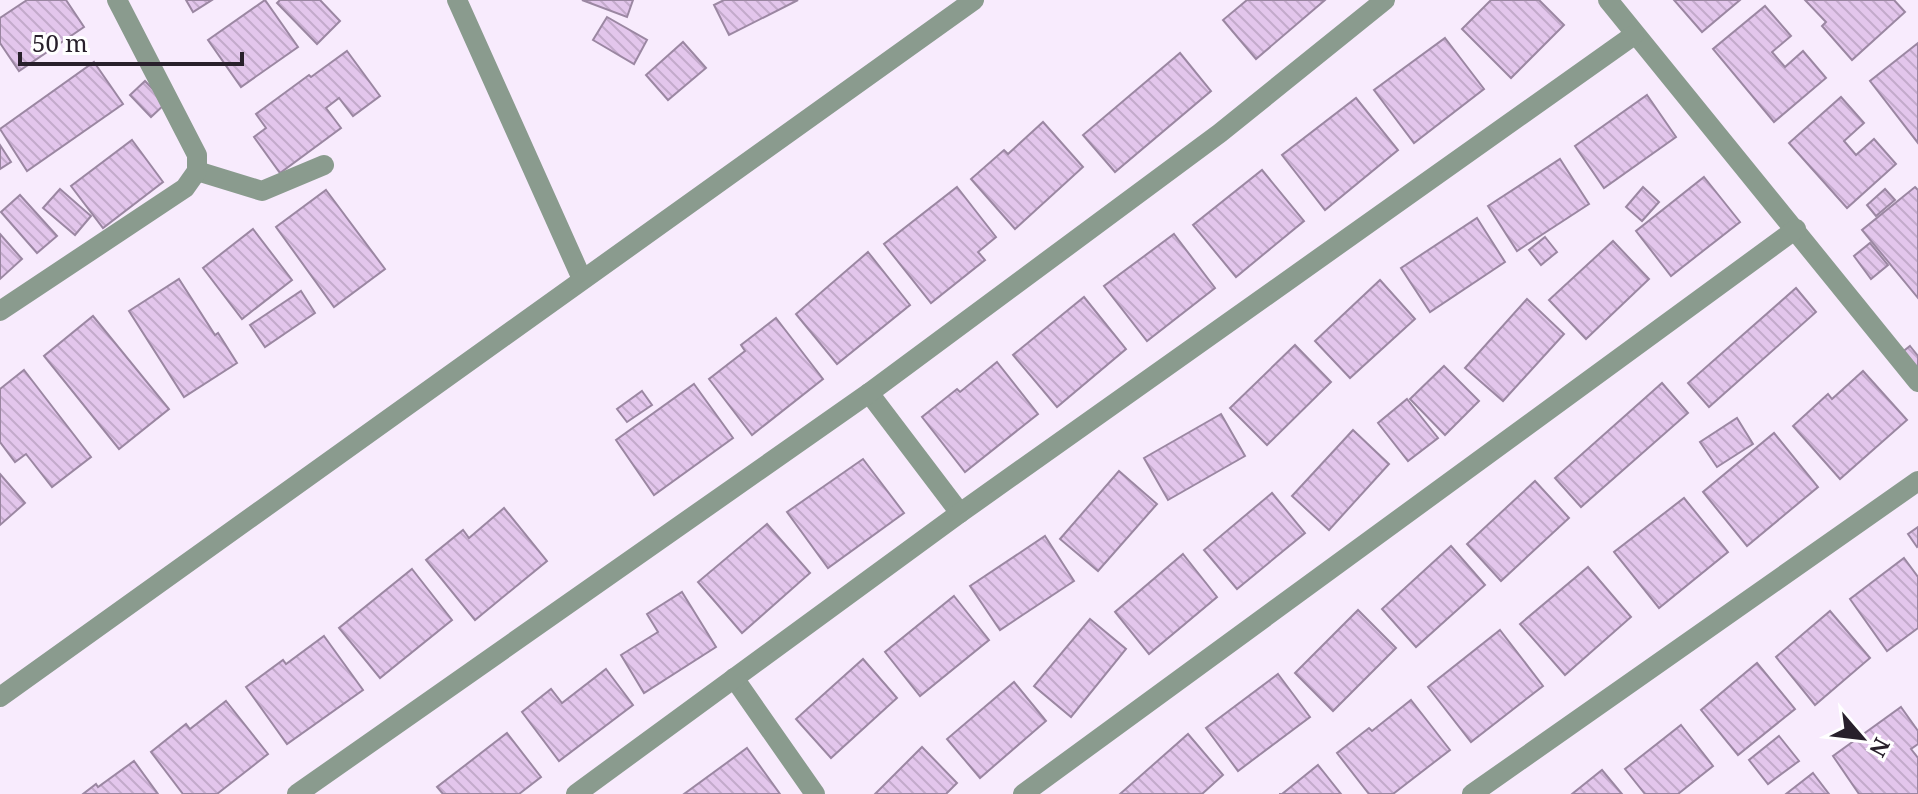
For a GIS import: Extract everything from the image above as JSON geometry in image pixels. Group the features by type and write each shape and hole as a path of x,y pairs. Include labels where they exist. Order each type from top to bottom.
{"street":[{"path":"0,311 185,188 197,171 197,155 117,0"},
{"path":"457,0 582,279"},
{"path":"0,697 974,0"},
{"path":"297,794 869,393 1220,133 1385,0"},
{"path":"1608,0 1918,382"},
{"path":"576,794 960,513 1634,35"},
{"path":"197,171 262,191 324,165"},
{"path":"1023,794 1796,229"},
{"path":"869,393 960,513"},
{"path":"1472,794 1918,481"},
{"path":"734,678 815,794"}],"building":[{"path":"27,0 66,0 84,27 19,71 0,43 0,18"},
{"path":"186,0 212,0 193,12"},
{"path":"265,0 298,47 241,87 208,40"},
{"path":"280,0 320,0 340,21 317,44 277,3"},
{"path":"582,0 633,0 627,17"},
{"path":"724,0 798,0 729,35 714,5"},
{"path":"1247,0 1325,0 1256,59 1223,20"},
{"path":"1491,0 1539,0 1564,25 1511,78 1462,29"},
{"path":"1674,0 1740,0 1702,32"},
{"path":"1805,0 1894,0 1905,12 1852,60 1822,26 1826,22"},
{"path":"1765,6 1791,36 1772,52 1785,67 1803,51 1826,78 1774,122 1713,49"},
{"path":"607,17 647,40 634,64 593,40"},
{"path":"1445,38 1484,89 1414,143 1374,90"},
{"path":"683,42 706,68 668,100 646,75"},
{"path":"1918,43 1918,143 1870,81"},
{"path":"347,51 380,96 353,116 339,98 326,108 341,128 280,173 254,137 266,128 256,114"},
{"path":"1180,53 1211,91 1115,172 1083,135"},
{"path":"94,62 123,104 27,171 0,129"},
{"path":"145,81 166,103 151,117 130,95"},
{"path":"1647,95 1676,137 1604,188 1575,146"},
{"path":"1841,97 1864,123 1844,141 1856,155 1874,139 1896,164 1847,208 1789,143"},
{"path":"1356,98 1398,150 1325,210 1282,155"},
{"path":"1043,122 1083,167 1015,229 971,179 1004,150 1008,154"},
{"path":"132,140 163,182 103,228 71,186"},
{"path":"0,145 11,162 0,169"},
{"path":"1560,159 1589,204 1517,251 1488,206"},
{"path":"1262,170 1304,221 1236,277 1193,225"},
{"path":"1704,177 1740,222 1671,276 1636,231"},
{"path":"957,187 996,237 978,252 985,260 931,303 884,244"},
{"path":"1643,187 1659,202 1642,221 1626,207"},
{"path":"1915,187 1918,190 1918,298 1862,230"},
{"path":"60,189 91,216 75,235 43,208"},
{"path":"1885,189 1895,200 1876,216 1867,205"},
{"path":"326,190 385,269 334,307 276,227"},
{"path":"20,195 57,236 37,253 1,212"},
{"path":"1477,218 1505,262 1430,312 1401,268"},
{"path":"253,229 292,280 242,319 203,268"},
{"path":"0,234 22,259 0,279"},
{"path":"1174,234 1215,288 1147,341 1104,286"},
{"path":"1545,237 1557,252 1541,265 1529,250"},
{"path":"1613,241 1649,279 1586,339 1549,300"},
{"path":"1870,243 1888,265 1871,279 1854,256"},
{"path":"868,252 910,305 837,364 796,314"},
{"path":"179,279 237,363 184,397 129,311"},
{"path":"1380,280 1415,319 1350,378 1315,341"},
{"path":"1796,288 1816,312 1709,407 1688,383"},
{"path":"301,291 315,313 265,347 250,325"},
{"path":"1084,297 1126,349 1057,407 1013,355"},
{"path":"1527,299 1564,334 1503,401 1465,368"},
{"path":"93,316 169,409 119,449 44,356"},
{"path":"776,318 823,379 752,435 709,379 745,351 741,345"},
{"path":"1295,345 1331,382 1267,445 1230,408"},
{"path":"1910,346 1918,356 1918,369 1891,361"},
{"path":"997,362 1038,414 965,472 922,417"},
{"path":"1444,366 1479,401 1445,435 1410,399"},
{"path":"24,370 91,457 52,487 26,454 15,462 0,442 0,389"},
{"path":"1863,371 1907,420 1840,479 1793,426 1828,394 1832,399"},
{"path":"1662,383 1688,413 1581,507 1555,478"},
{"path":"694,384 733,438 654,495 616,440"},
{"path":"642,391 652,405 627,422 617,409"},
{"path":"1407,399 1438,438 1408,461 1378,423"},
{"path":"1221,414 1245,456 1168,500 1144,458"},
{"path":"1737,418 1753,444 1717,467 1700,442"},
{"path":"1353,430 1389,464 1329,530 1292,496"},
{"path":"1774,433 1818,487 1747,546 1703,492"},
{"path":"863,459 904,513 828,568 787,512"},
{"path":"1119,471 1157,504 1098,571 1060,539"},
{"path":"0,474 25,503 0,525"},
{"path":"1535,481 1569,518 1501,581 1467,544"},
{"path":"1272,493 1305,533 1237,589 1204,550"},
{"path":"1684,498 1728,552 1659,608 1614,552"},
{"path":"504,508 547,561 475,620 426,560 463,530 469,538"},
{"path":"767,524 810,573 742,633 698,582"},
{"path":"1918,527 1918,546 1917,547 1908,534"},
{"path":"1045,536 1074,581 1000,630 970,586"},
{"path":"1451,546 1485,585 1416,647 1382,609"},
{"path":"1183,554 1217,597 1149,654 1115,612"},
{"path":"1904,558 1918,577 1918,628 1887,651 1850,599"},
{"path":"1588,567 1631,617 1565,675 1520,624"},
{"path":"412,569 452,620 380,678 339,628"},
{"path":"682,592 716,647 644,693 621,655 658,632 647,614"},
{"path":"954,596 989,640 920,696 885,652"},
{"path":"1358,610 1396,648 1333,711 1295,673"},
{"path":"1830,611 1870,658 1815,705 1776,657"},
{"path":"1090,619 1126,649 1071,717 1034,686"},
{"path":"1500,630 1543,686 1471,742 1428,687"},
{"path":"324,636 363,690 287,744 246,687 283,660 286,664"},
{"path":"863,659 897,698 831,758 796,719"},
{"path":"1757,663 1795,709 1738,755 1701,710"},
{"path":"606,669 633,705 559,761 522,712 551,689 562,703"},
{"path":"1278,674 1310,717 1238,771 1206,728"},
{"path":"1014,682 1046,721 980,778 947,739"},
{"path":"1411,700 1450,750 1393,794 1369,794 1337,753 1369,728 1372,731"},
{"path":"226,701 268,754 217,794 183,794 151,752 186,724 190,729"},
{"path":"1901,707 1918,731 1918,744 1911,749 1918,758 1918,794 1859,794 1833,756"},
{"path":"1681,725 1713,766 1678,794 1645,794 1625,769"},
{"path":"507,733 541,777 519,794 443,794 437,787"},
{"path":"1188,734 1223,775 1202,794 1120,794"},
{"path":"1779,736 1799,761 1768,784 1749,760"},
{"path":"922,747 957,783 946,794 875,794"},
{"path":"747,748 780,794 684,794"},
{"path":"134,761 158,794 83,794 96,784 98,787"},
{"path":"1318,765 1341,794 1282,794"},
{"path":"1602,770 1622,794 1572,794"},
{"path":"1813,773 1829,794 1786,794"}]}
